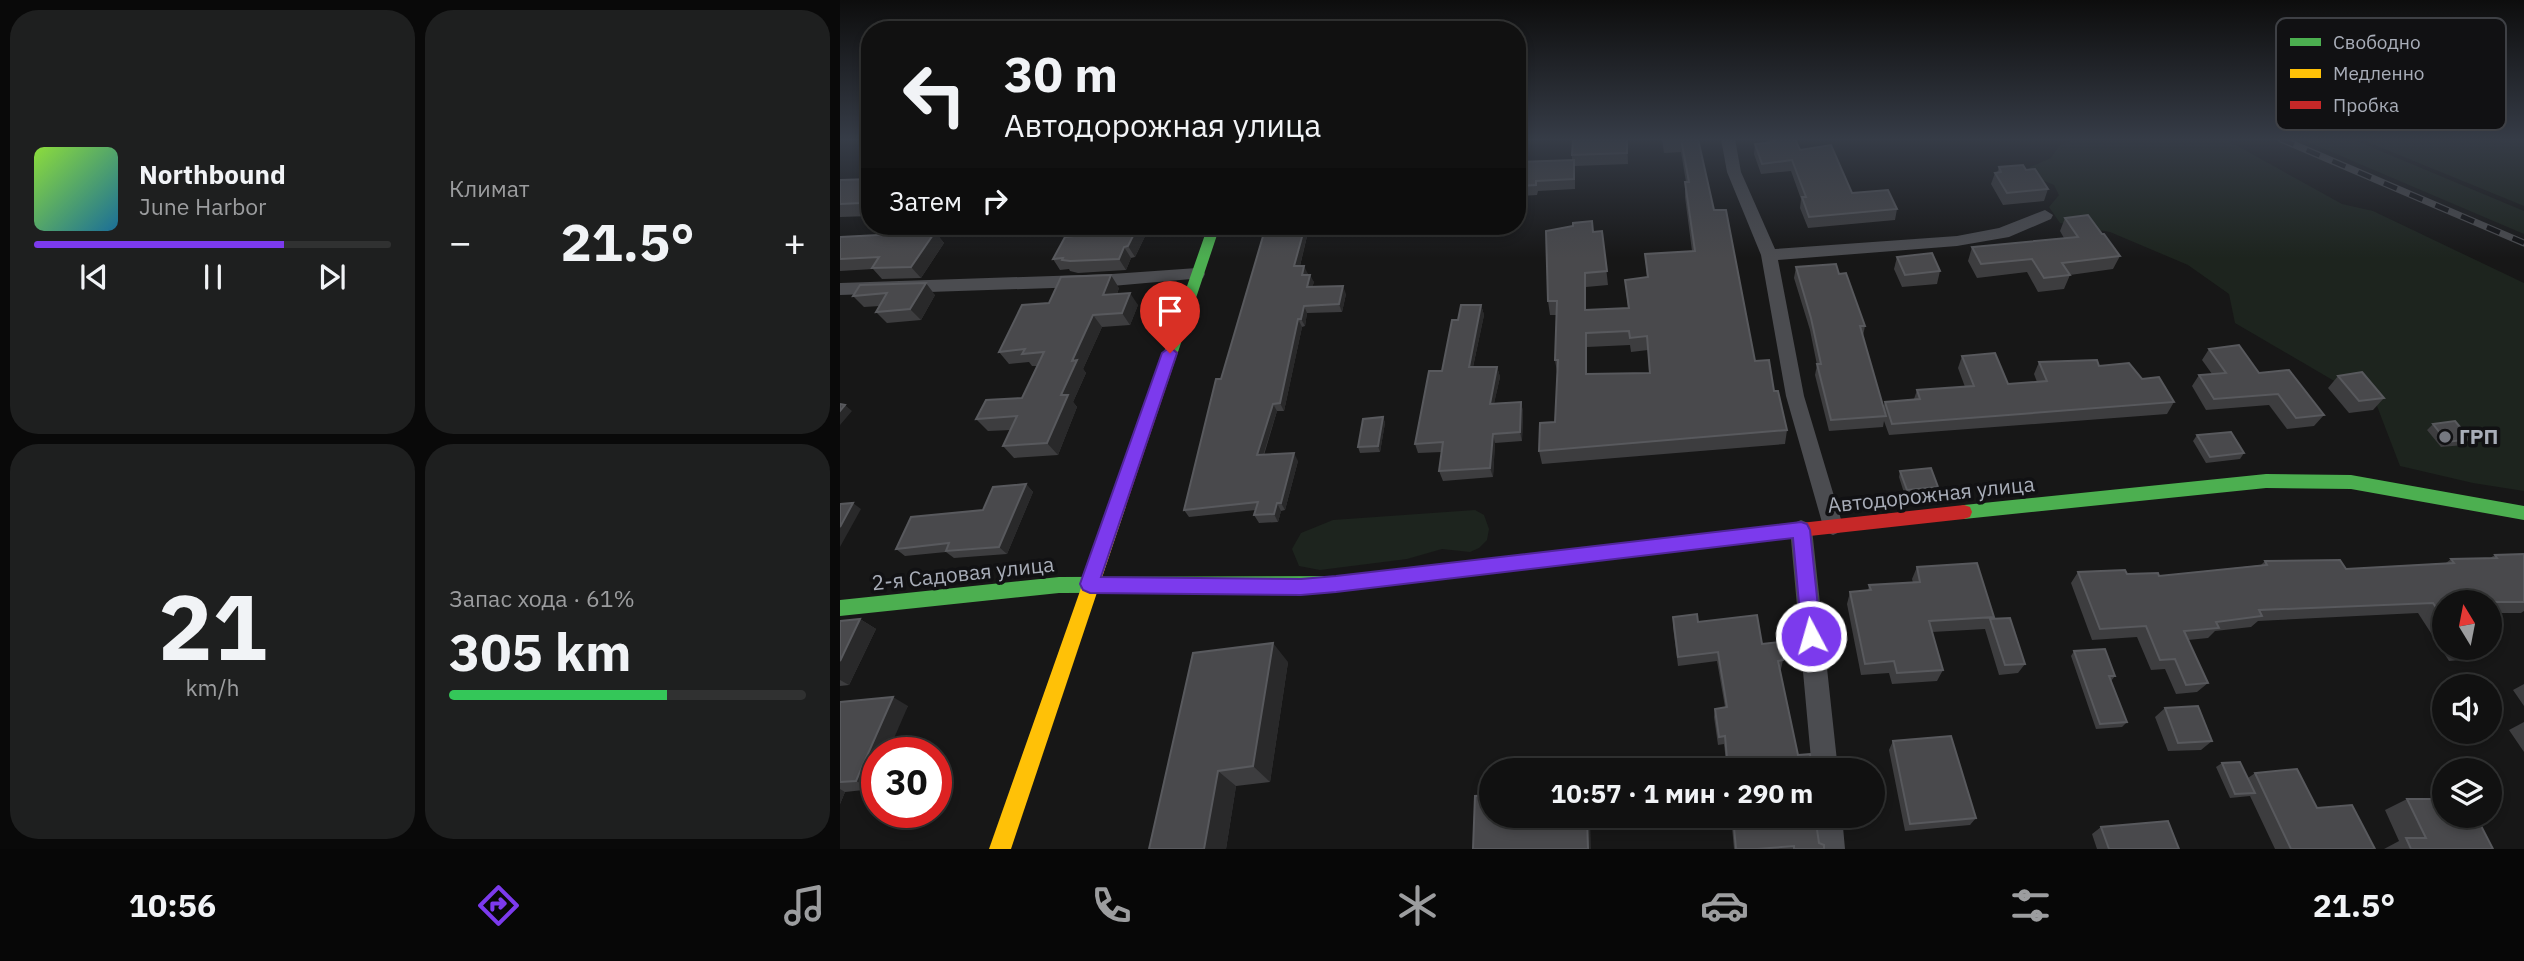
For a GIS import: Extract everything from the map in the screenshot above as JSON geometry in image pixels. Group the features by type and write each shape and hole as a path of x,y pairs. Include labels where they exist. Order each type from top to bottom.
{"street":[{"path":"1737,179 1769,255 1795,396 1833,526"},
{"path":"1769,255 1864,250 1957,240 2003,233 2045,215"},
{"path":"1000,849 1211,235"},
{"path":"840,289 1112,280 1198,274"},
{"name":"Автодорожная улица","path":"1090,584 1301,587 1336,584 1833,526 2266,481 2351,482 2524,513"},
{"path":"1801,530 1824,758"},
{"name":"2-я Садовая улица","path":"840,608 1031,587 1090,584"},
{"path":"1830,828 1832,849"}],"shaded area":[{"path":"2039,179 2296,179 2342,204 2373,211 2524,283 2524,491 2473,483 2400,466 2377,406 2235,323 2229,294 2188,265 2110,232 2060,223 2049,207 2059,195 2054,185"},
{"path":"2394,179 2447,179 2524,211 2524,234"},
{"path":"2457,179 2524,179 2524,206"},
{"path":"1475,510 1484,515 1489,529 1487,540 1470,552 1442,549 1407,559 1320,570 1299,566 1292,549 1301,533 1333,520"}],"building":[{"path":"861,179 861,203 840,204 840,180"},
{"path":"1526,179 1574,179 1536,181 1536,185 1526,186"},
{"path":"1688,179 1707,179 1714,210 1726,210 1755,361 1769,360 1774,391 1778,391 1787,430 1539,451 1540,423 1555,422 1558,360 1555,360 1557,301 1548,301 1546,231 1592,221 1593,232 1602,231 1607,271 1585,273 1585,310 1629,308 1625,280 1648,277 1645,254 1695,251 1685,182 1689,182","holes":["1629,331 1630,338 1647,336 1650,373 1586,374 1586,333"]},
{"path":"1799,179 1846,179 1852,193 1888,190 1897,209 1809,217 1802,197 1806,197"},
{"path":"1998,179 2041,179 2048,189 2007,193"},
{"path":"2088,215 2120,256 2062,263 2070,275 2044,278 2032,259 1981,264 1972,247 2078,237 2065,218"},
{"path":"933,235 911,267 872,268 879,257 840,259 840,237"},
{"path":"1134,235 1119,259 1053,259 1065,237"},
{"path":"1263,235 1303,235 1294,266 1304,266 1302,275 1310,275 1307,287 1343,286 1339,304 1304,306 1301,319 1298,319 1280,403 1273,404 1257,455 1294,453 1281,503 1277,503 1274,514 1254,515 1258,502 1184,510 1216,379 1221,379"},
{"path":"1932,253 1940,271 1905,275 1897,257"},
{"path":"1836,264 1839,274 1846,273 1865,326 1860,326 1886,416 1831,420 1817,364 1821,364 1811,318 1796,267"},
{"path":"1111,275 1103,295 1130,293 1122,313 1093,315 1072,361 1077,360 1061,395 1068,395 1047,443 1003,446 1017,416 976,419 986,400 1022,398 1044,352 1022,354 1025,349 999,352 1022,305 1049,303 1061,277"},
{"path":"926,283 910,309 876,312 887,293 853,296 860,285"},
{"path":"1461,305 1481,305 1469,367 1497,367 1490,404 1521,402 1520,432 1493,434 1490,468 1439,471 1443,442 1415,444 1429,371 1442,371 1452,320 1458,320"},
{"path":"2239,345 2259,373 2289,370 2324,415 2296,418 2278,394 2214,399 2199,375 2226,373 2209,349"},
{"path":"1995,353 2008,384 2047,381 2039,362 2097,360 2099,366 2129,363 2142,379 2159,377 2174,402 1892,424 1885,402 1920,399 1917,390 1974,386 1962,356"},
{"path":"2362,372 2384,398 2359,401 2338,376"},
{"path":"1383,417 1378,446 1358,447 1363,419"},
{"path":"2455,421 2470,439 2447,442 2433,424"},
{"path":"2231,432 2244,453 2210,457 2197,435"},
{"path":"1931,468 1938,487 1907,490 1900,471"},
{"path":"1026,484 999,547 946,551 949,543 896,549 911,517 983,510 993,487"},
{"path":"853,503 840,527 840,504"},
{"path":"2524,554 2524,602 2502,602 2502,590 2432,590 2432,603 2259,610 2262,616 2216,622 2219,628 2184,631 2208,683 2186,685 2175,659 2160,660 2146,626 2100,629 2078,572 2125,570 2127,574 2158,573 2159,576 2267,565 2265,561 2340,560 2346,569 2454,563 2451,559 2497,558 2495,555"},
{"path":"1977,563 1994,617 1929,621 1943,670 1897,673 1894,661 1865,664 1850,592 1871,590 1869,585 1920,582 1917,567"},
{"path":"1697,614 1698,622 1757,615 1762,644 1779,642 1783,660 1778,661 1798,755 1810,754 1810,758 1727,758 1725,736 1719,737 1715,709 1727,707 1718,652 1678,657 1673,617"},
{"path":"2010,618 2025,664 2005,665 1990,619"},
{"path":"860,619 840,661 840,621"},
{"path":"1273,643 1253,766 1218,771 1204,849 1149,849 1193,653"},
{"path":"2105,649 2115,676 2109,676 2127,722 2100,724 2074,651"},
{"path":"893,697 875,737 861,737 861,770 856,781 840,782 840,702"},
{"path":"2198,706 2212,741 2178,743 2165,708"},
{"path":"1951,736 1976,818 1910,824 1893,741"},
{"path":"2240,762 2255,793 2235,794 2222,763"},
{"path":"2297,769 2317,808 2352,805 2375,849 2291,849 2255,773"},
{"path":"1475,796 1479,796 1479,828 1587,828 1588,849 1473,849"},
{"path":"2407,799 2432,799 2432,828 2482,828 2493,849 2411,849 2406,838 2426,838"},
{"path":"2168,821 2179,849 2109,849 2101,827"},
{"path":"1734,828 1817,828 1819,843 1824,845 1824,849 1794,849 1794,846 1736,849"}],"railway":[{"path":"2374,179 2524,243"}],"traffic: fast":[{"path":"1171,352 1211,235"},
{"path":"1964,512 2266,481 2351,482 2524,513"},
{"path":"840,608 1059,585 1336,584 1663,545"}],"traffic: slow":[{"path":"1000,849 1118,506"}],"traffic: jam":[{"path":"1118,506 1171,352"},
{"path":"1663,545 1964,512"}],"place":[{"name":"ГРП","path":"2445,437"}],"route":[{"path":"1170,353 1090,584 1301,587 1525,561 1612,554 1801,530 1811,636"}]}
